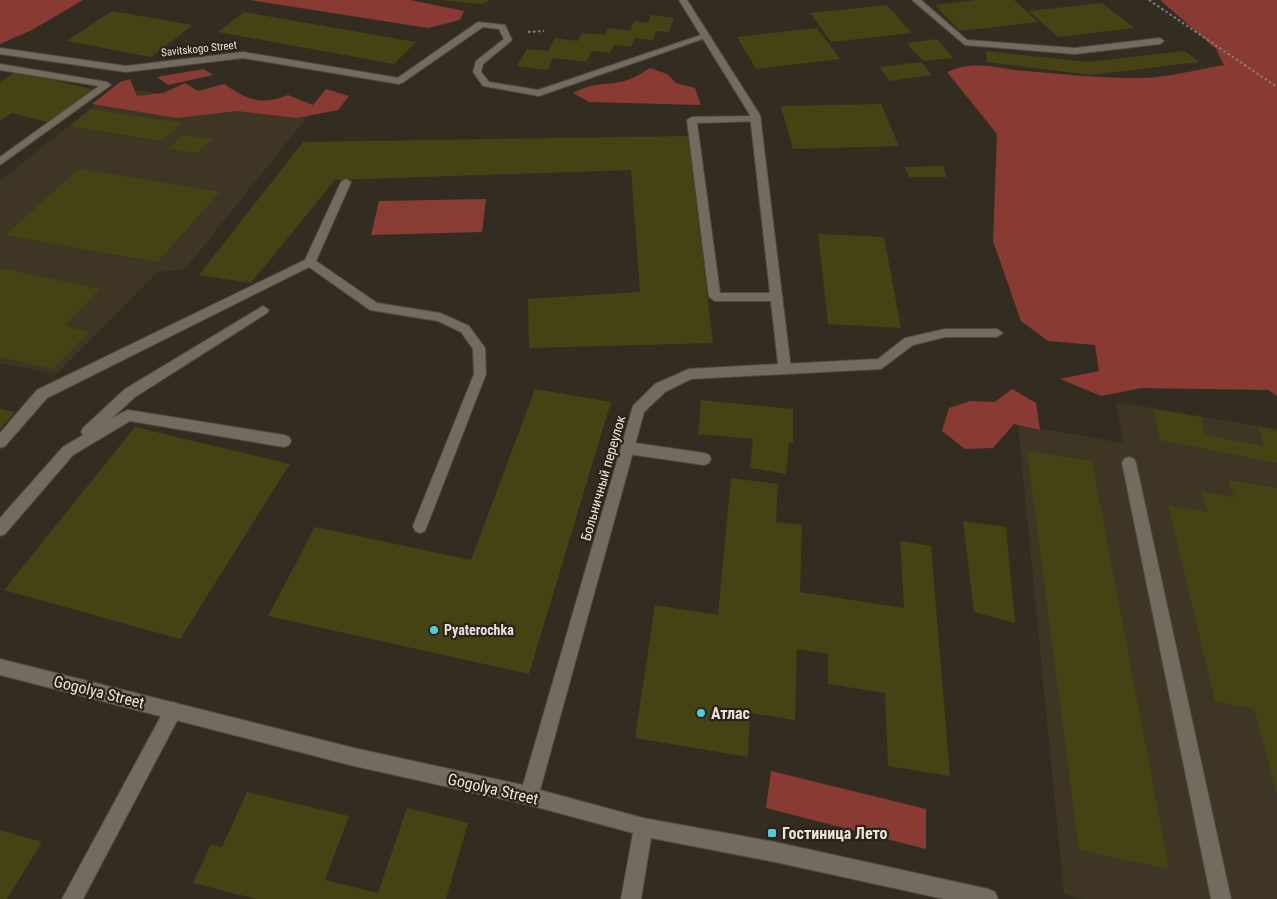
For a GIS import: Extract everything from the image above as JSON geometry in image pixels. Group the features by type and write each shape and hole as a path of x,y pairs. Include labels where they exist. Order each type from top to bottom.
{"street":[{"path":"683,0 707,36 756,119 785,369 881,364 909,341 945,333 997,333"},
{"path":"916,0 965,42 1074,51 1160,41"},
{"name":"Savitskogo Street","path":"5,52 126,69 243,55 399,81 481,24 502,27 508,40 479,63 477,72 486,84 539,93 707,36"},
{"path":"0,59 5,52"},
{"path":"0,66 107,85 0,162"},
{"path":"756,119 692,120 715,297 777,297"},
{"path":"0,442 42,394 310,262 346,182"},
{"path":"310,262 374,307 440,317 466,329 479,348 480,374 420,526"},
{"path":"0,528 68,451 130,393 263,310"},
{"name":"Больничный переулок","path":"529,796 638,410 660,388 689,374 785,369"},
{"path":"68,451 128,416 284,441"},
{"path":"628,448 704,459"},
{"path":"1129,463 1221,899"},
{"name":"Gogolya Street","path":"0,667 354,757 529,796 643,827 775,852 988,899"},
{"path":"72,899 173,711"},
{"path":"631,899 643,827"}],"path":[{"path":"1149,0 1277,88"}],"shaded area":[{"path":"0,0 83,0 32,30 0,44"},
{"path":"250,0 410,0 464,11 460,20 428,28"},
{"path":"1160,0 1277,0 1277,396 1268,390 1141,388 1101,396 1060,379 1099,371 1095,345 1048,341 1021,321 993,241 997,134 947,72 957,68 977,65 1080,76 1145,78 1168,76 1224,65 1216,49"},
{"path":"650,68 667,74 676,83 695,88 701,105 589,102 573,93 592,86 628,80"},
{"path":"204,69 213,75 168,85 157,77"},
{"path":"130,79 137,96 163,93 185,83 198,91 224,84 240,94 262,101 288,95 313,105 326,89 349,96 338,110 297,118 237,111 177,118 92,104 120,82"},
{"path":"116,88 311,112 185,269 158,272 57,374 0,363 0,181"},
{"path":"486,199 482,232 371,235 379,201"},
{"path":"1012,389 1036,403 1040,430 1014,424 993,448 965,449 942,431 949,408 970,401 995,402"},
{"path":"1116,402 1277,429 1277,899 1082,899 1064,894 1018,425 1123,443"},
{"path":"771,771 926,809 926,849 766,808"}],"building":[{"path":"440,0 491,0 481,4"},
{"path":"975,0 1014,0 1038,22 960,31 935,5"},
{"path":"1102,3 1134,28 1058,37 1029,11"},
{"path":"887,5 912,33 831,42 810,13"},
{"path":"112,11 193,25 151,57 67,41"},
{"path":"244,12 416,42 394,64 218,32"},
{"path":"651,15 674,18 669,32 656,31 653,40 635,38 631,47 614,45 610,53 592,51 586,62 553,58 547,70 517,66 527,49 548,51 555,38 578,41 582,33 605,35 608,28 630,31 634,21 648,23"},
{"path":"817,28 840,59 756,69 737,37"},
{"path":"937,39 953,58 923,61 907,43"},
{"path":"986,51 1087,62 1185,51 1199,62 1090,75 987,62"},
{"path":"921,62 932,75 890,81 879,67"},
{"path":"17,71 95,90 48,122 12,113 0,121 0,82"},
{"path":"881,104 899,146 793,149 781,106"},
{"path":"91,109 181,123 162,141 69,126"},
{"path":"183,135 212,139 198,153 169,149"},
{"path":"688,136 713,343 529,348 528,299 640,292 631,170 335,180 251,283 199,275 303,142"},
{"path":"943,166 947,177 909,177 905,167"},
{"path":"79,169 220,192 157,262 5,235"},
{"path":"818,234 884,237 901,328 828,324"},
{"path":"0,268 100,289 64,326 89,332 53,369 0,357"},
{"path":"535,389 611,402 529,674 268,616 315,527 471,560"},
{"path":"701,400 793,409 793,443 789,442 786,474 750,468 753,439 698,434"},
{"path":"0,409 15,412 0,429"},
{"path":"1154,409 1201,417 1205,435 1264,446 1258,427 1277,431 1277,463 1160,440"},
{"path":"135,427 290,464 180,639 4,590"},
{"path":"1027,451 1092,461 1169,869 1079,850"},
{"path":"731,478 778,484 776,522 802,525 800,592 904,608 900,541 931,546 950,776 888,766 885,693 828,684 828,654 797,649 795,720 750,713 748,757 635,738 655,605 718,615"},
{"path":"1228,480 1277,488 1277,795 1254,709 1215,701 1168,505 1207,512 1201,492 1234,497"},
{"path":"963,521 1006,527 1015,623 974,612"},
{"path":"247,792 349,816 325,880 378,893 407,808 468,823 446,899 256,899 193,883 211,844 222,847"},
{"path":"0,830 42,842 7,899 0,899"}],"place":[{"name":"Pyaterochka","path":"434,630"},
{"name":"Атлас","path":"701,713"},
{"name":"Гостиница Лето","path":"772,833"}]}
